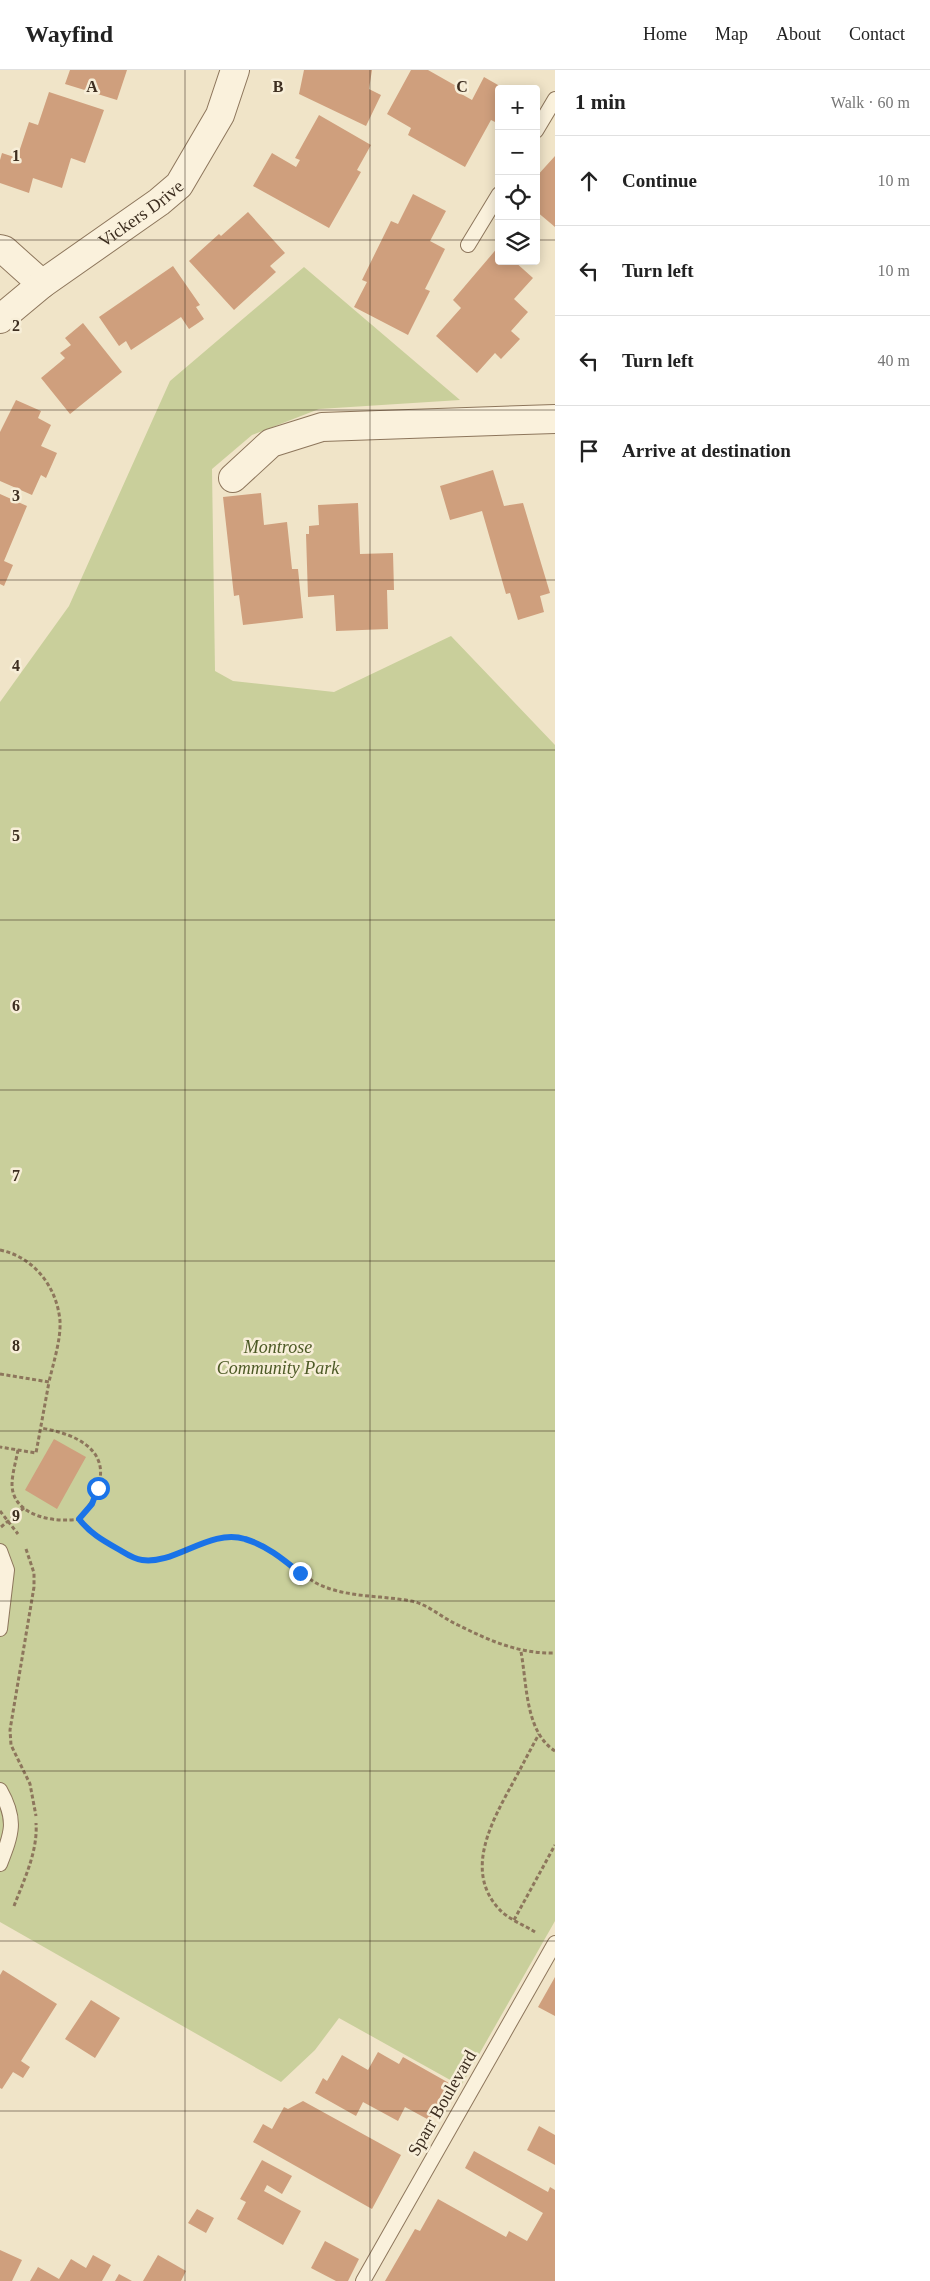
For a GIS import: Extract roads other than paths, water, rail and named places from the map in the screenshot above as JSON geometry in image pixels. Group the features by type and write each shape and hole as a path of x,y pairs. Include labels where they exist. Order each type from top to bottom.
{"street":[{"name":"Vickers Drive","path":"0,319 42,284 159,202 180,185 220,115 235,70"},
{"path":"0,249 4,250 42,284"},
{"path":"233,478 271,443 322,427 555,419"}],"lane":[{"path":"537,130 555,99"},
{"path":"468,245 495,201"},
{"path":"0,1550 7,1570 0,1629"},
{"path":"0,1790 9,1806 12,1819 11,1833 0,1864"},
{"name":"Sparr Boulevard","path":"363,2281 555,1944"}],"park label":[{"name":"Montrose Community Park","path":"278,1357"}]}
